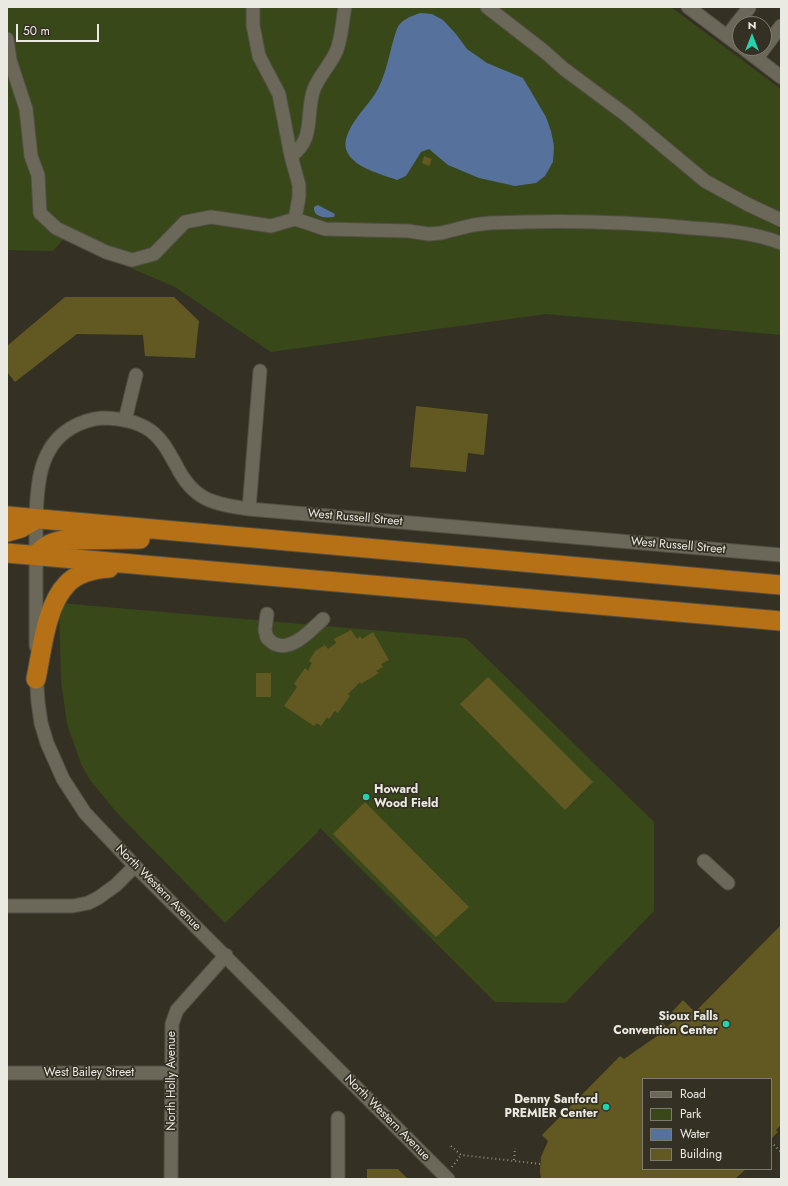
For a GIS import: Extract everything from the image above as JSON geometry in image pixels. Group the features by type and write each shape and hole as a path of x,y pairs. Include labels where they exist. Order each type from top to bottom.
{"highway":[{"path":"7,516 781,585"},
{"path":"7,532 21,528 36,519"},
{"path":"36,555 46,545 65,540 225,536"},
{"path":"7,553 781,621"},
{"path":"36,679 52,607 68,582 83,574 100,568 175,567"}],"street":[{"path":"253,7 252,25 259,56 279,94 291,156 299,185 299,197 295,219"},
{"path":"291,156 300,150 305,141 314,89 335,53 339,42 345,7"},
{"path":"487,7 545,52 564,69 626,115 705,181 747,204 781,220"},
{"path":"688,7 732,40"},
{"path":"727,36 749,7"},
{"path":"757,58 781,26"},
{"path":"7,39 10,60 26,109 31,156 38,175 40,213 56,228 106,252 132,260 154,254 185,222 211,217 271,226 295,219 326,229 408,231 429,234 490,223 589,221 664,225 744,233 781,243"},
{"path":"754,56 781,77"},
{"path":"249,509 260,371"},
{"path":"125,420 136,375"},
{"name":"West Russell Street","path":"36,519 36,500 40,471 45,456 53,442 64,432 80,422 96,418 111,418 125,420 152,432 161,440 184,479 193,490 204,498 218,504 249,509 781,555"},
{"name":"North Western Avenue","path":"36,519 36,679 38,702 41,723 49,750 62,780 85,813 136,866 448,1179"},
{"path":"267,614 267,638 275,644 284,646 294,643 324,619"},
{"path":"704,861 728,883"},
{"path":"7,906 73,906 88,903 98,898 116,885 136,866"},
{"name":"North Holly Avenue","path":"172,1179 172,1024 177,1010 226,956"},
{"name":"West Bailey Street","path":"7,1073 171,1073"},
{"path":"338,1118 338,1179"}],"path":[{"path":"772,1143 781,1152"},
{"path":"451,1146 461,1155 541,1164"},
{"path":"514,1161 516,1148"}],"green space":[{"path":"7,7 671,7 732,52 732,56 737,56 781,89 781,335 546,314 271,352 175,287 117,262 66,236 53,251 7,250"},
{"name":"Howard Wood Field","path":"59,603 464,638 469,641 654,822 654,911 565,1003 495,1002 320,828 316,834 225,923 118,814 90,780 81,764 67,724 61,680"}],"water":[{"path":"420,13 432,14 443,20 467,49 487,63 523,78 546,117 554,146 553,162 545,176 536,183 515,186 479,178 448,165 429,149 421,152 406,176 397,180 367,169 354,161 349,155 346,149 348,134 351,127 375,94 381,83 398,27 406,19"},
{"path":"318,205 335,214 334,217 324,217 318,215 314,211 314,207"}],"building":[{"path":"424,156 432,159 429,166 422,163"},
{"path":"65,297 174,297 199,321 195,358 145,356 143,335 77,334 15,382 7,372 7,346"},
{"path":"416,406 488,414 484,455 468,453 466,472 410,467"},
{"path":"351,630 357,639 360,636 362,639 373,632 389,660 381,664 383,667 376,671 379,673 361,684 360,682 348,694 350,696 338,713 335,711 329,719 327,717 321,726 317,723 314,726 284,706 297,687 294,684 305,668 308,671 312,663 309,661 315,651 325,645 328,649 336,643 334,639"},
{"path":"256,673 271,673 271,697 256,697"},
{"path":"488,677 593,782 565,810 460,704"},
{"path":"365,802 469,907 436,937 333,834"},
{"path":"781,925 781,1125 776,1130 778,1132 772,1138 772,1078 642,1078 642,1170 745,1170 735,1179 541,1179 541,1157 548,1141 542,1135 620,1056 624,1059 660,1034 656,1027 662,1022 667,1027 676,1019 670,1014 683,1000 695,1012"},
{"path":"367,1169 398,1169 408,1179 367,1179"}],"place":[{"name":"Howard Wood Field","path":"366,797"},
{"name":"Sioux Falls Convention Center","path":"726,1024"},
{"name":"Denny Sanford PREMIER Center","path":"606,1107"}]}
